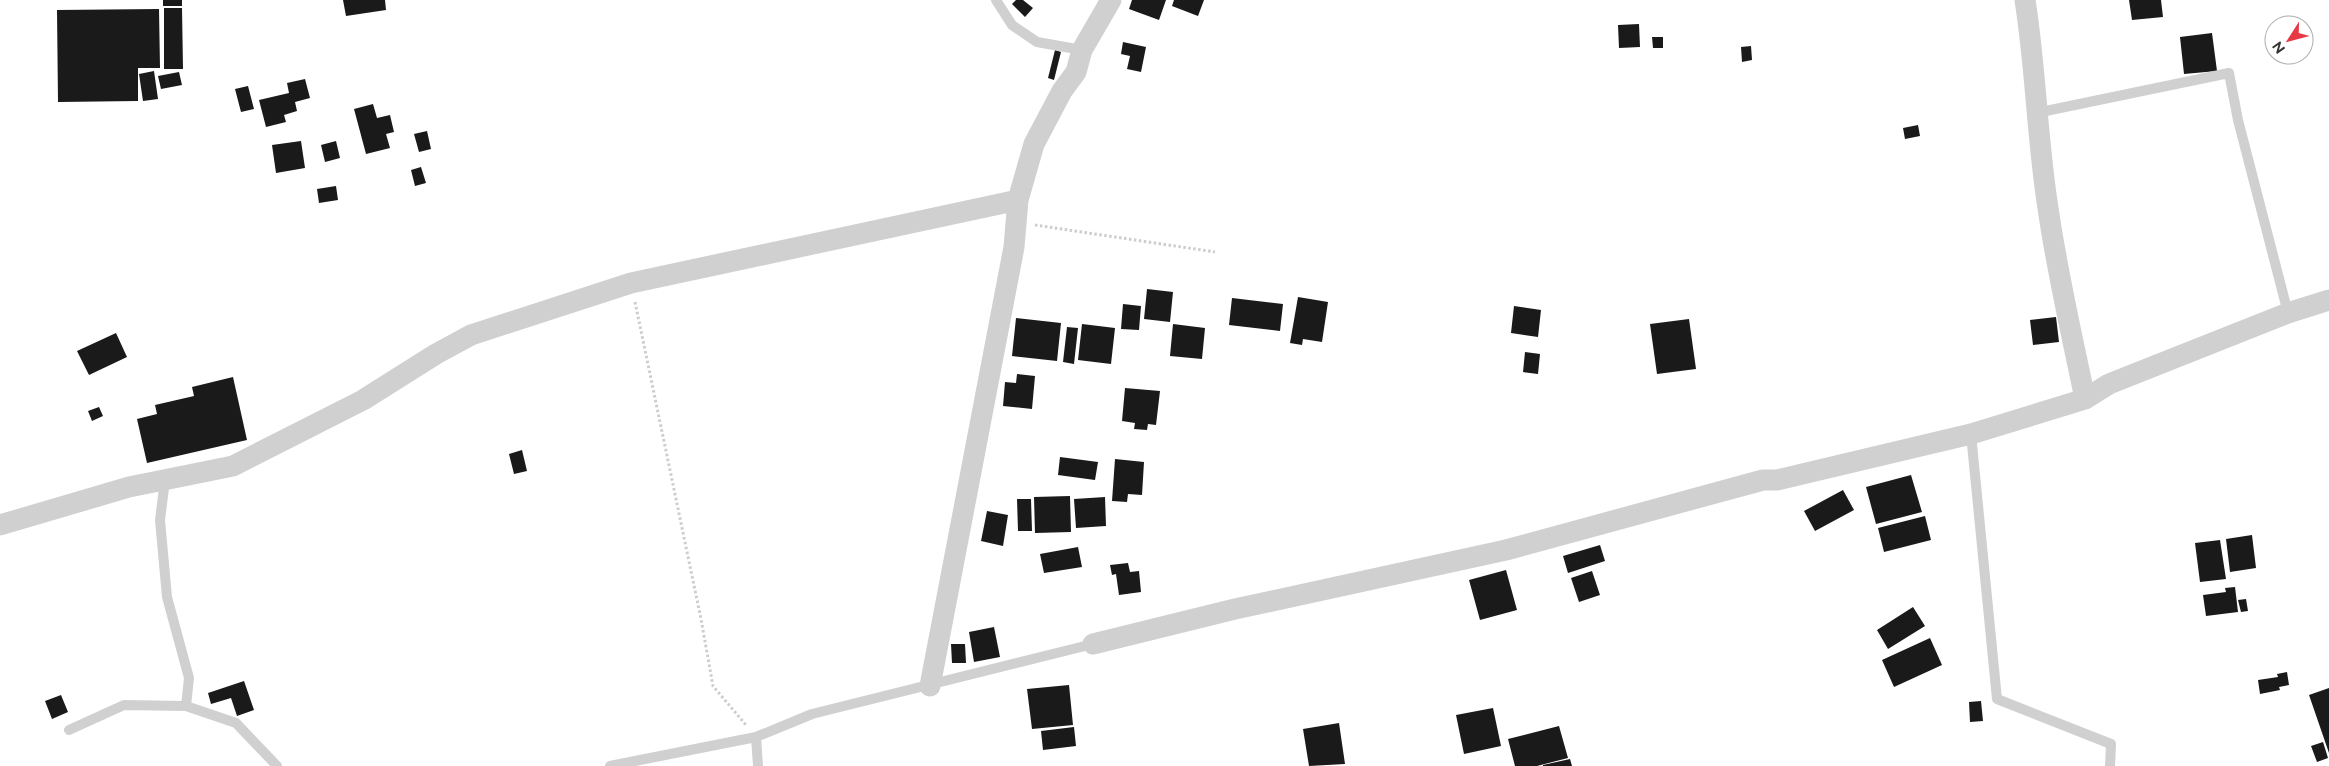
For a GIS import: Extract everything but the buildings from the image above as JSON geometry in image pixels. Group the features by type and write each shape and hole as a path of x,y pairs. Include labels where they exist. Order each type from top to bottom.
{"street":[{"path":"930,686 1014,247 1018,200 1034,144 1062,91 1076,72 1082,50 1111,0"},
{"path":"2025,0 2032,40 2036,113 2048,209 2085,399"},
{"path":"0,525 129,488 233,466 363,400 471,334 631,283 1018,200"},
{"path":"1093,644 1235,609 1506,550 1763,480 1777,480 1971,434 2085,399 2110,384 2288,313 2329,300"}],"lane":[{"path":"996,0 1012,25 1037,42 1082,50"},
{"path":"2036,113 2229,73 2238,120 2288,313"},
{"path":"1971,434 1998,699 2111,744 2110,766"},
{"path":"165,480 160,520 166,588 189,678 186,706"},
{"path":"610,766 756,737 812,714 1093,644"},
{"path":"69,730 124,705 186,706 236,723 277,766"},
{"path":"756,737 758,766"}],"path":[{"path":"1034,224 1215,252"},
{"path":"631,283 701,618 713,686 756,737"}]}
